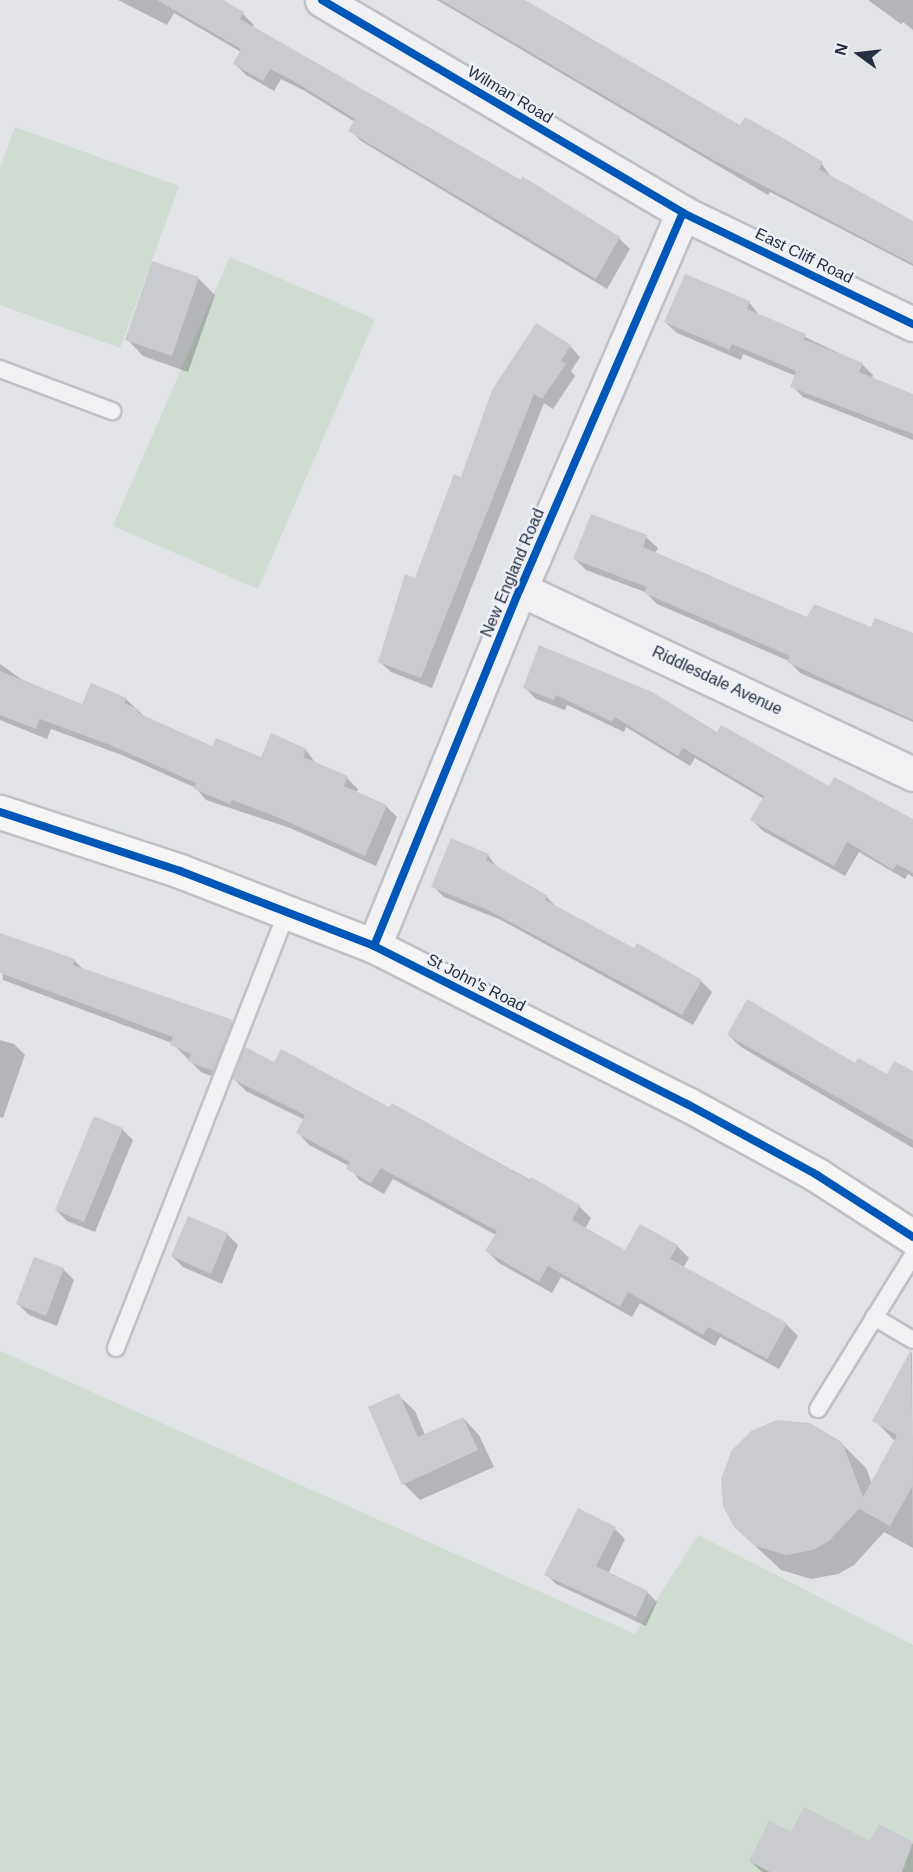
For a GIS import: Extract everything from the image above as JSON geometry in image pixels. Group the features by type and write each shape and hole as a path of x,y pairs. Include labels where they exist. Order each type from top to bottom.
{"highway":[{"name":"St John's Road","path":"2,819 286,911 374,946 697,1109 817,1175 913,1237"}],"street":[{"name":"Wilman Road","path":"322,0 683,213"},
{"name":"East Cliff Road","path":"683,213 913,324"},
{"name":"New England Road","path":"374,946 520,589 683,213"},
{"name":"Riddlesdale Avenue","path":"520,589 913,774"}],"lane":[{"path":"0,369 112,411"},
{"path":"116,1348 286,911"},
{"path":"818,1409 913,1255"},
{"path":"874,1317 913,1340"}],"shaded area":[{"path":"15,127 179,186 120,348 0,305 0,168"},
{"path":"230,257 375,319 258,589 113,526"},
{"path":"0,1351 635,1634 698,1535 913,1645 913,1872 0,1872"}],"building":[{"path":"157,0 223,0 244,12 240,19 521,180 522,176 620,237 596,279 348,131 355,119 292,80 270,69 263,81 233,64 241,49"},
{"path":"441,0 525,0 740,125 745,117 783,138 823,162 819,169 913,221 913,264 712,159"},
{"path":"152,261 199,277 172,356 125,340"},
{"path":"685,274 750,301 747,309 806,334 803,339 863,363 859,372 913,394 913,434 790,387 796,371 732,344 729,350 664,322"},
{"path":"536,323 571,345 561,360 566,364 542,399 534,394 421,678 378,662 405,574 415,578 454,474 461,477 492,390"},
{"path":"591,514 647,535 643,547 807,617 814,604 871,627 875,618 913,633 913,720 787,662 790,656 644,593 647,587 573,559"},
{"path":"539,645 652,692 717,732 721,725 829,786 834,777 913,819 913,873 897,864 893,870 847,842 834,866 750,820 764,796 683,748 678,756 615,717 612,722 556,695 554,700 523,688"},
{"path":"0,671 82,704 91,683 127,698 124,703 140,710 138,713 212,746 216,738 261,757 271,733 307,749 303,757 348,776 344,786 387,805 365,856 277,817 232,800 230,804 194,789 196,783 110,745 40,719 36,729 0,715"},
{"path":"451,838 489,854 486,860 548,896 545,900 634,948 637,943 702,980 682,1015 488,910 431,887"},
{"path":"0,933 75,959 73,965 233,1020 213,1071 188,1061 191,1054 170,1045 173,1037 0,973"},
{"path":"747,999 855,1063 858,1058 887,1074 894,1061 913,1071 913,1140 727,1035"},
{"path":"245,1047 274,1062 281,1049 389,1107 392,1103 529,1180 531,1177 580,1205 572,1220 625,1250 640,1224 678,1245 670,1259 787,1323 767,1359 708,1327 703,1335 628,1292 620,1307 548,1266 539,1282 485,1251 497,1231 381,1168 371,1183 346,1169 350,1162 296,1133 305,1115 232,1079"},
{"path":"94,1116 123,1128 84,1222 55,1210"},
{"path":"188,1216 228,1233 211,1274 171,1256"},
{"path":"34,1257 64,1268 46,1316 16,1304"},
{"path":"911,1350 913,1485 890,1526 859,1509 829,1541 813,1550 786,1555 755,1546 734,1527 723,1506 721,1479 732,1450 751,1431 777,1420 810,1423 842,1442 863,1497 897,1435 872,1421"},
{"path":"399,1393 418,1437 463,1417 478,1450 402,1485 368,1407"},
{"path":"578,1508 616,1527 596,1566 648,1591 636,1617 544,1575"},
{"path":"804,1807 870,1841 879,1824 913,1842 902,1872 770,1872 749,1861 769,1821 791,1832"}],"cycle path":[{"path":"322,0 683,213 913,324"},
{"path":"374,946 520,589 683,213"},
{"path":"0,812 180,871 374,946 687,1104 817,1175 913,1237"}]}
